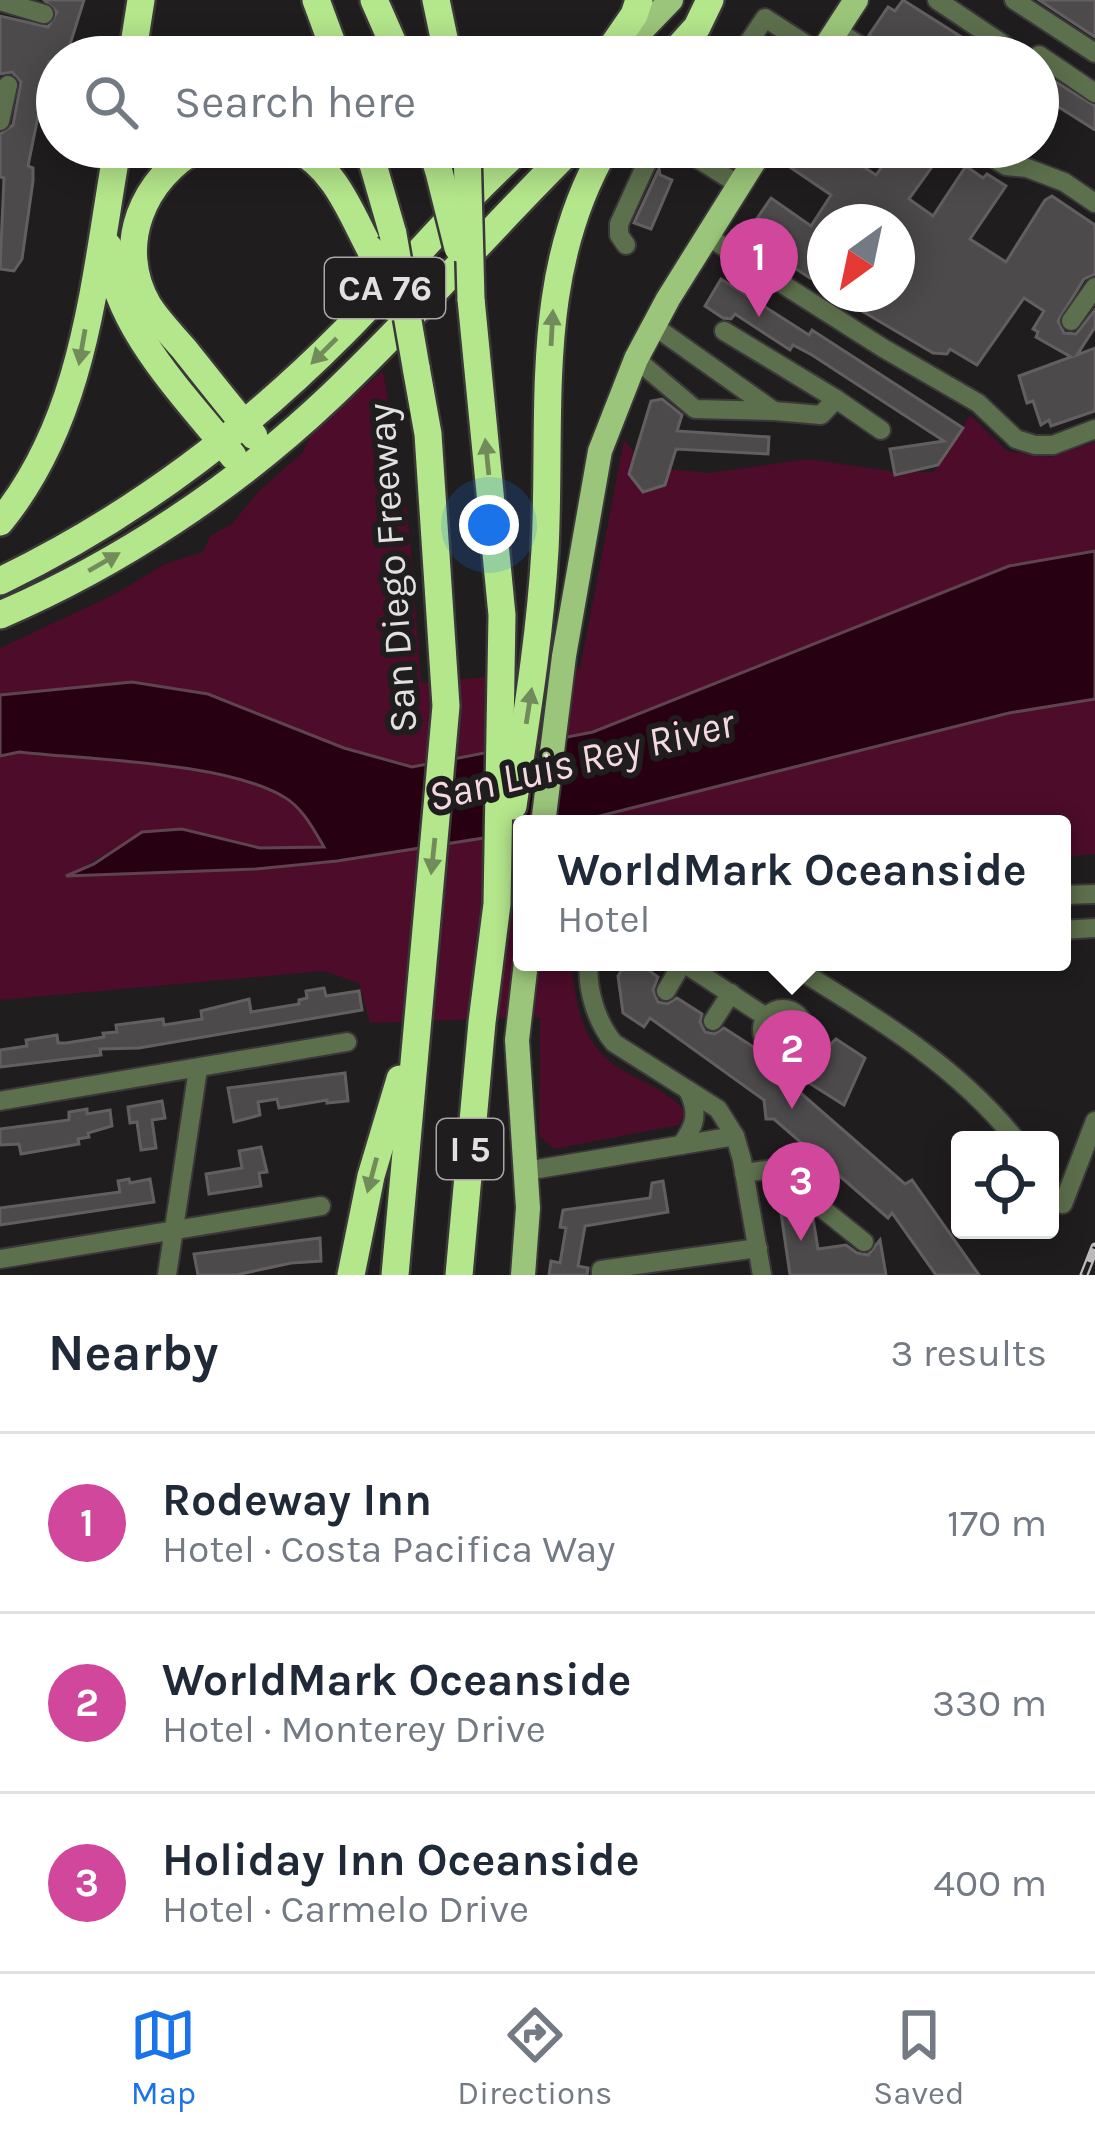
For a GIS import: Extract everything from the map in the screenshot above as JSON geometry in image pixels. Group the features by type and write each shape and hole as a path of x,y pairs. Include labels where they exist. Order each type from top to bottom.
{"highway":[{"path":"135,36 141,0"},
{"path":"316,0 329,36"},
{"path":"374,0 390,36"},
{"path":"436,0 444,36"},
{"path":"620,36 639,0"},
{"path":"688,36 710,0"},
{"path":"0,522 34,477 65,411 77,372 113,168"},
{"path":"115,168 107,235 110,272 121,306 140,337 255,459"},
{"path":"168,168 141,208 135,227 137,277 148,305 234,434"},
{"path":"323,168 381,241"},
{"name":"San Diego Freeway","path":"371,168 381,241 416,367 428,434 446,706 395,1275"},
{"name":"I 5","path":"437,168 471,299 502,616 497,904 458,1275"},
{"path":"468,168 471,299"},
{"name":"CA 76","path":"0,580 125,513 234,434 347,328 502,168"},
{"name":"CA 76","path":"0,615 149,535 255,459 327,400 553,168"},
{"path":"497,904 537,652 554,298 578,196 594,168"},
{"path":"351,1275 371,1176 416,1023"}],"main road":[{"path":"636,36 671,0"},
{"path":"691,36 723,0"},
{"path":"835,36 854,2"},
{"path":"544,815 564,656 600,451 636,359 750,168"},
{"path":"523,1275 526,1171 517,1040 525,971"}],"street":[{"path":"937,0 991,36"},
{"path":"1014,0 1095,53"},
{"path":"0,1 44,14"},
{"path":"753,36 765,18 800,36"},
{"path":"1059,69 1095,93"},
{"path":"1,113 8,85"},
{"path":"626,245 619,224 644,168"},
{"path":"712,168 739,185"},
{"path":"1029,168 1064,182 1095,203"},
{"path":"707,236 978,403 1016,439 1053,445 1095,429"},
{"path":"1071,321 1092,300"},
{"path":"654,326 775,411"},
{"path":"724,331 881,430"},
{"path":"636,359 695,409 821,415 836,398"},
{"path":"589,971 602,1029 614,1043 718,1109 735,1136 762,1275"},
{"path":"667,991 681,971"},
{"path":"698,971 766,1017"},
{"path":"800,971 923,1050 962,1082 1008,1131"},
{"path":"713,1021 730,993"},
{"path":"0,1101 347,1042"},
{"path":"167,1275 198,1069"},
{"path":"682,1145 694,1128 695,1115 686,1087"},
{"path":"1059,1198 1063,1204 1095,1121"},
{"path":"526,1171 735,1136"},
{"path":"744,1172 773,1169 864,1242"},
{"path":"0,1259 321,1206"},
{"path":"832,1217 836,1246"},
{"path":"601,1275 601,1270 758,1248"}],"shaded area":[{"path":"383,371 408,516 421,683 580,668 624,440 647,467 710,473 808,459 888,471 934,472 970,415 1007,451 1050,457 1095,442 1095,551 1009,566 593,732 412,767 344,748 208,694 132,682 0,695 0,648 113,595 165,564 203,552 210,536 232,524 258,492 303,452 313,430"},
{"path":"1095,699 1095,854 1071,856 1071,815 604,815 1009,713"},
{"path":"19,752 157,764 230,777 285,797 324,848 260,848 142,832 70,875 256,869 513,833 513,971 573,971 579,1009 600,1052 686,1112 679,1125 554,1149 539,1136 540,1017 370,1023 359,983 324,971 0,1000 0,756"}],"water":[{"name":"San Luis Rey River","path":"1095,551 1095,699 1009,713 604,815 513,815 513,833 256,869 66,876 94,864 142,832 182,829 260,848 324,847 290,801 228,776 19,752 0,756 0,695 132,682 208,694 344,748 412,767 593,732 1009,566"}],"building":[{"path":"44,0 84,0 73,36 36,36 36,126 28,166 33,168 33,181 22,259 14,271 0,269 4,178 0,177 0,134 13,125 21,82 12,72 0,74 0,16 48,27 57,12"},
{"path":"903,0 960,36 869,35 888,7 895,11"},
{"path":"1039,0 1095,0 1095,37"},
{"path":"1059,84 1095,106 1095,130 1059,107"},
{"path":"791,168 865,168 876,175 881,168 931,168 909,199 933,216 965,168 983,178 987,174 1006,186 970,239 1006,262 1052,196 1095,225 1095,274 1084,279 1058,321 1064,333 1076,334 1095,310 1095,327 1077,355 1095,348 1095,411 1041,425 1033,401 1027,403 1019,376 1071,357 1036,337 1038,332 1033,329 1044,311 1024,298 977,365 950,349 947,354 933,353 864,312 915,312 915,204 825,204 831,195"},
{"path":"659,169 660,175 672,180 651,229 634,223"},
{"path":"771,198 807,223 807,276 745,236"},
{"path":"721,279 809,335 812,330 963,428 938,465 895,475 890,449 944,441 812,355 793,345 790,350 735,314 723,318 705,306"},
{"path":"662,399 682,415 677,431 769,437 768,454 676,449 665,485 643,492 629,474 651,401"},
{"path":"621,971 650,971 658,977 653,990 658,1002 667,1004 677,998 702,1014 705,1032 714,1034 724,1028 786,1068 780,1075 905,1184 912,1180 979,1275 936,1275 892,1213 888,1218 774,1119 766,1119 764,1100 650,1018 644,1027 623,1013"},
{"path":"324,988 326,996 359,991 362,1010 139,1048 100,1049 101,1055 0,1067 0,1050 27,1046 26,1040 57,1035 58,1043 66,1043 104,1037 103,1033 117,1032 116,1025 202,1019 201,1011 249,999 251,1012 299,1004 307,998 306,991"},
{"path":"836,1039 865,1058 844,1105 798,1076"},
{"path":"345,1073 348,1101 279,1108 277,1099 258,1102 260,1115 234,1122 228,1088"},
{"path":"162,1101 165,1118 152,1120 156,1148 141,1150 137,1122 130,1123 128,1107"},
{"path":"87,1109 87,1114 110,1110 112,1126 88,1133 89,1137 78,1139 79,1144 21,1154 19,1144 0,1145 0,1129 69,1120 69,1112"},
{"path":"261,1147 267,1172 259,1173 261,1186 209,1194 206,1174 242,1168 239,1151"},
{"path":"129,1179 130,1183 150,1179 154,1202 0,1225 0,1208 120,1192 118,1181"},
{"path":"663,1181 668,1212 585,1226 578,1266 588,1268 587,1275 549,1275 551,1261 560,1263 566,1228 560,1227 563,1210 650,1198 652,1183"},
{"path":"802,1210 813,1218 818,1249 846,1245 868,1255 880,1240 886,1275 790,1275 781,1213"},
{"path":"320,1238 321,1261 236,1275 198,1275 194,1254"}],"railway":[{"path":"1084,1275 1095,1247"}],"place":[{"name":"Rodeway Inn","path":"759,317"},
{"name":"WorldMark Oceanside","path":"792,1109"},
{"name":"Holiday Inn Oceanside","path":"801,1241"}]}
